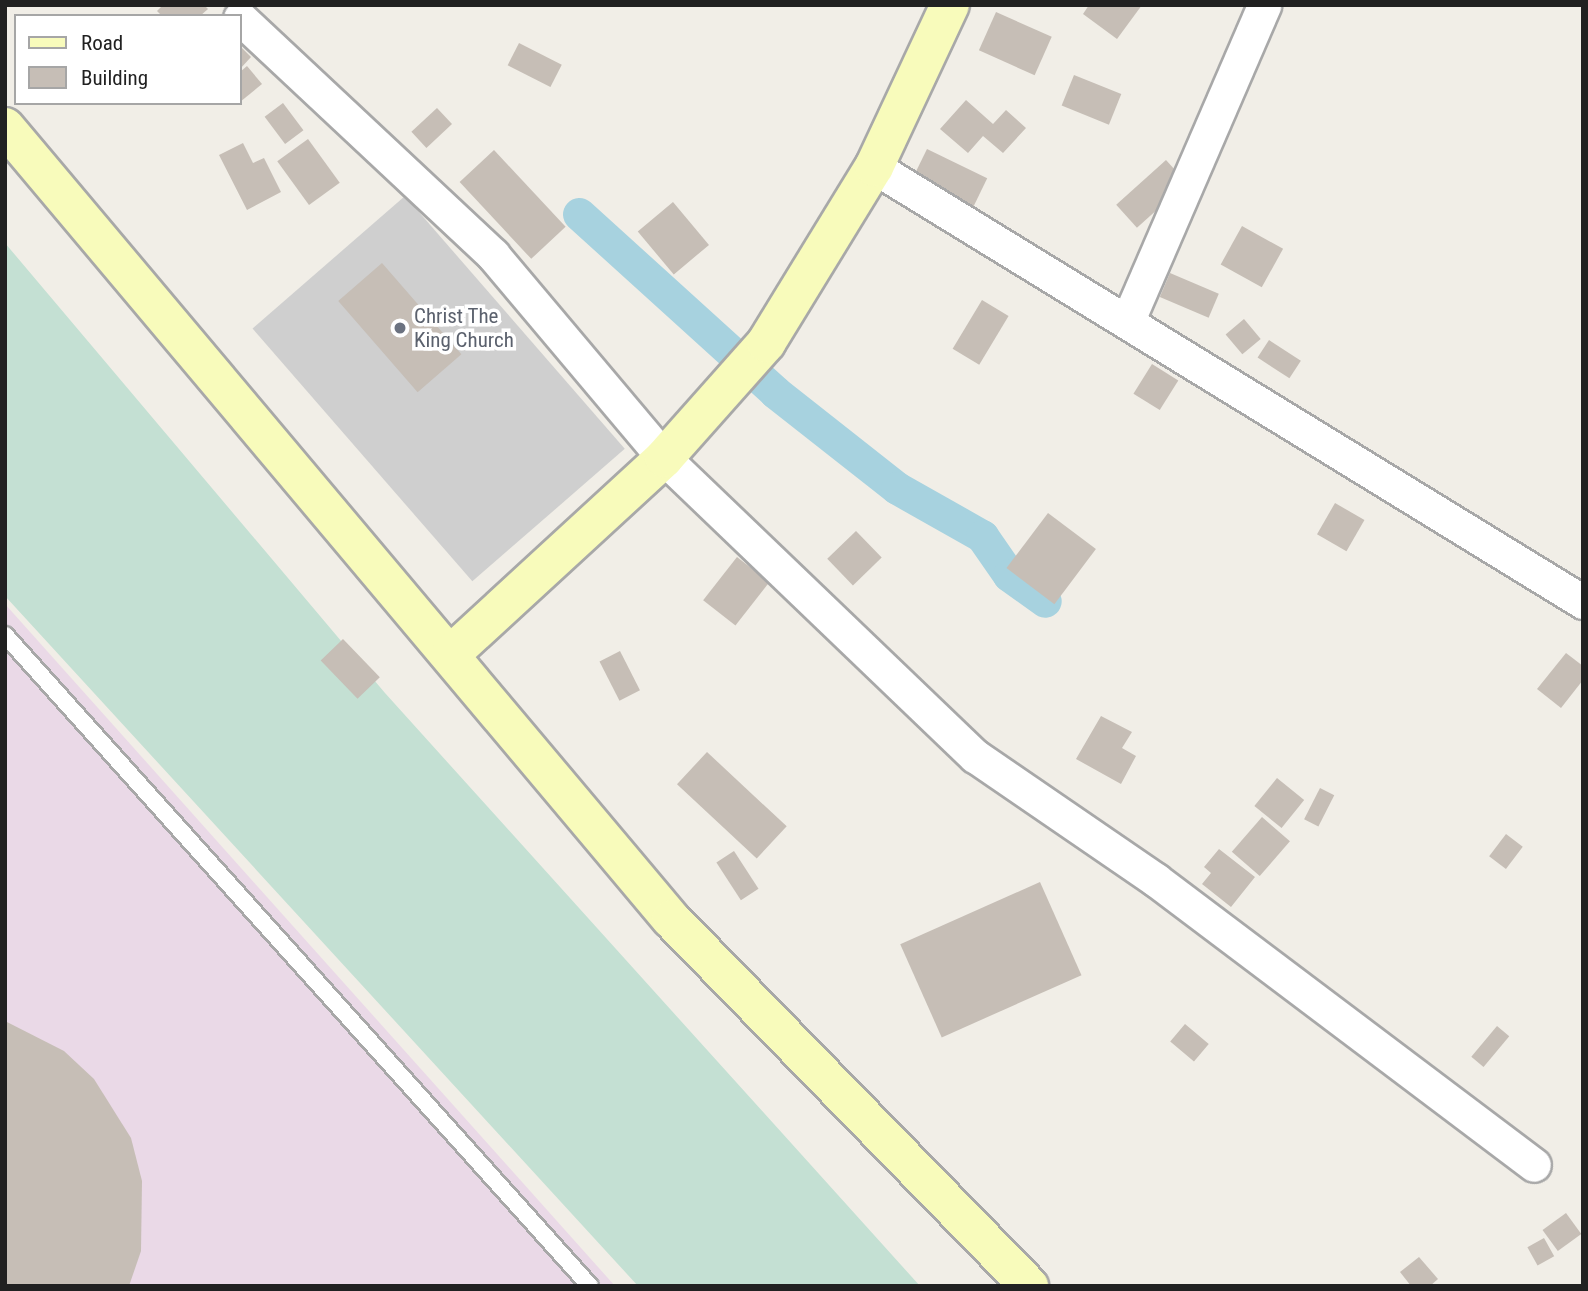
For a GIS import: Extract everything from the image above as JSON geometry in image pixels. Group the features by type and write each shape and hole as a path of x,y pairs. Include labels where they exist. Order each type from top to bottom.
{"main road":[{"path":"450,655 664,458 766,343 874,167 950,5"},
{"path":"5,127 671,919 1029,1286"}],"street":[{"path":"1128,320 1265,5"},
{"path":"242,21 493,255 664,458 975,756 1156,880 1534,1165"},
{"path":"874,167 1128,320 1583,602"}],"lane":[{"path":"5,635 590,1286"}],"shaded area":[{"path":"405,196 625,449 472,581 253,329"},
{"path":"5,604 615,1286 5,1286"}],"green space":[{"path":"5,243 385,693 920,1286 638,1286 5,596"}],"building":[{"path":"163,5 204,5 208,9 202,14 160,14 157,11"},
{"path":"1089,5 1142,5 1117,39 1083,14"},
{"path":"996,12 1052,37 1035,75 979,50"},
{"path":"519,43 562,65 550,87 508,65"},
{"path":"242,48 251,57 242,67"},
{"path":"247,66 262,84 242,100 242,70"},
{"path":"1074,75 1121,94 1109,125 1062,106"},
{"path":"966,100 993,124 1006,110 1026,128 1003,153 983,136 968,153 940,129"},
{"path":"283,103 303,130 285,144 265,117"},
{"path":"437,108 452,124 426,148 411,132"},
{"path":"308,139 340,183 309,205 277,161"},
{"path":"243,143 253,163 264,158 281,192 247,210 219,155"},
{"path":"927,149 987,178 971,211 911,181"},
{"path":"494,150 566,227 531,259 460,182"},
{"path":"1166,160 1187,183 1137,228 1116,205"},
{"path":"673,202 709,245 674,274 638,232"},
{"path":"1242,226 1283,249 1262,287 1221,264"},
{"name":"Christ The King Church","path":"382,263 461,354 418,392 338,301"},
{"path":"1170,273 1219,294 1209,318 1160,297"},
{"path":"982,300 1009,316 979,365 953,349"},
{"path":"1244,319 1261,339 1242,354 1226,334"},
{"path":"1269,340 1301,361 1289,378 1258,358"},
{"path":"1152,364 1178,380 1160,410 1133,394"},
{"path":"1335,503 1364,520 1346,551 1317,534"},
{"path":"1048,513 1096,549 1054,604 1006,568"},
{"path":"856,531 882,558 853,585 827,559"},
{"path":"737,557 769,582 735,626 703,600"},
{"path":"343,639 380,677 358,699 321,661"},
{"path":"620,651 640,690 619,701 600,661"},
{"path":"1566,653 1583,666 1583,680 1561,708 1537,689"},
{"path":"1101,716 1132,732 1122,748 1136,756 1121,784 1076,759"},
{"path":"707,752 787,826 757,859 677,784"},
{"path":"1277,778 1304,800 1282,828 1254,806"},
{"path":"1320,788 1334,795 1318,826 1304,819"},
{"path":"1262,817 1290,841 1260,876 1232,852"},
{"path":"1506,834 1523,847 1506,869 1489,856"},
{"path":"1219,849 1255,877 1231,907 1202,884 1211,873 1204,867"},
{"path":"734,851 759,889 741,900 716,862"},
{"path":"1040,882 1081,975 942,1037 900,944"},
{"path":"5,1021 64,1051 94,1079 131,1138 142,1181 141,1251 129,1286 5,1286"},
{"path":"1185,1024 1209,1044 1194,1062 1170,1042"},
{"path":"1497,1026 1509,1036 1484,1067 1471,1057"},
{"path":"1566,1213 1581,1234 1558,1251 1543,1230"},
{"path":"1544,1238 1554,1256 1538,1266 1527,1247"},
{"path":"1419,1257 1438,1279 1430,1286 1411,1286 1400,1272"}],"waterway":[{"path":"579,214 775,392 897,488 982,536 1009,575 1045,601"}],"place":[{"name":"Christ The King Church","path":"400,328"}]}
